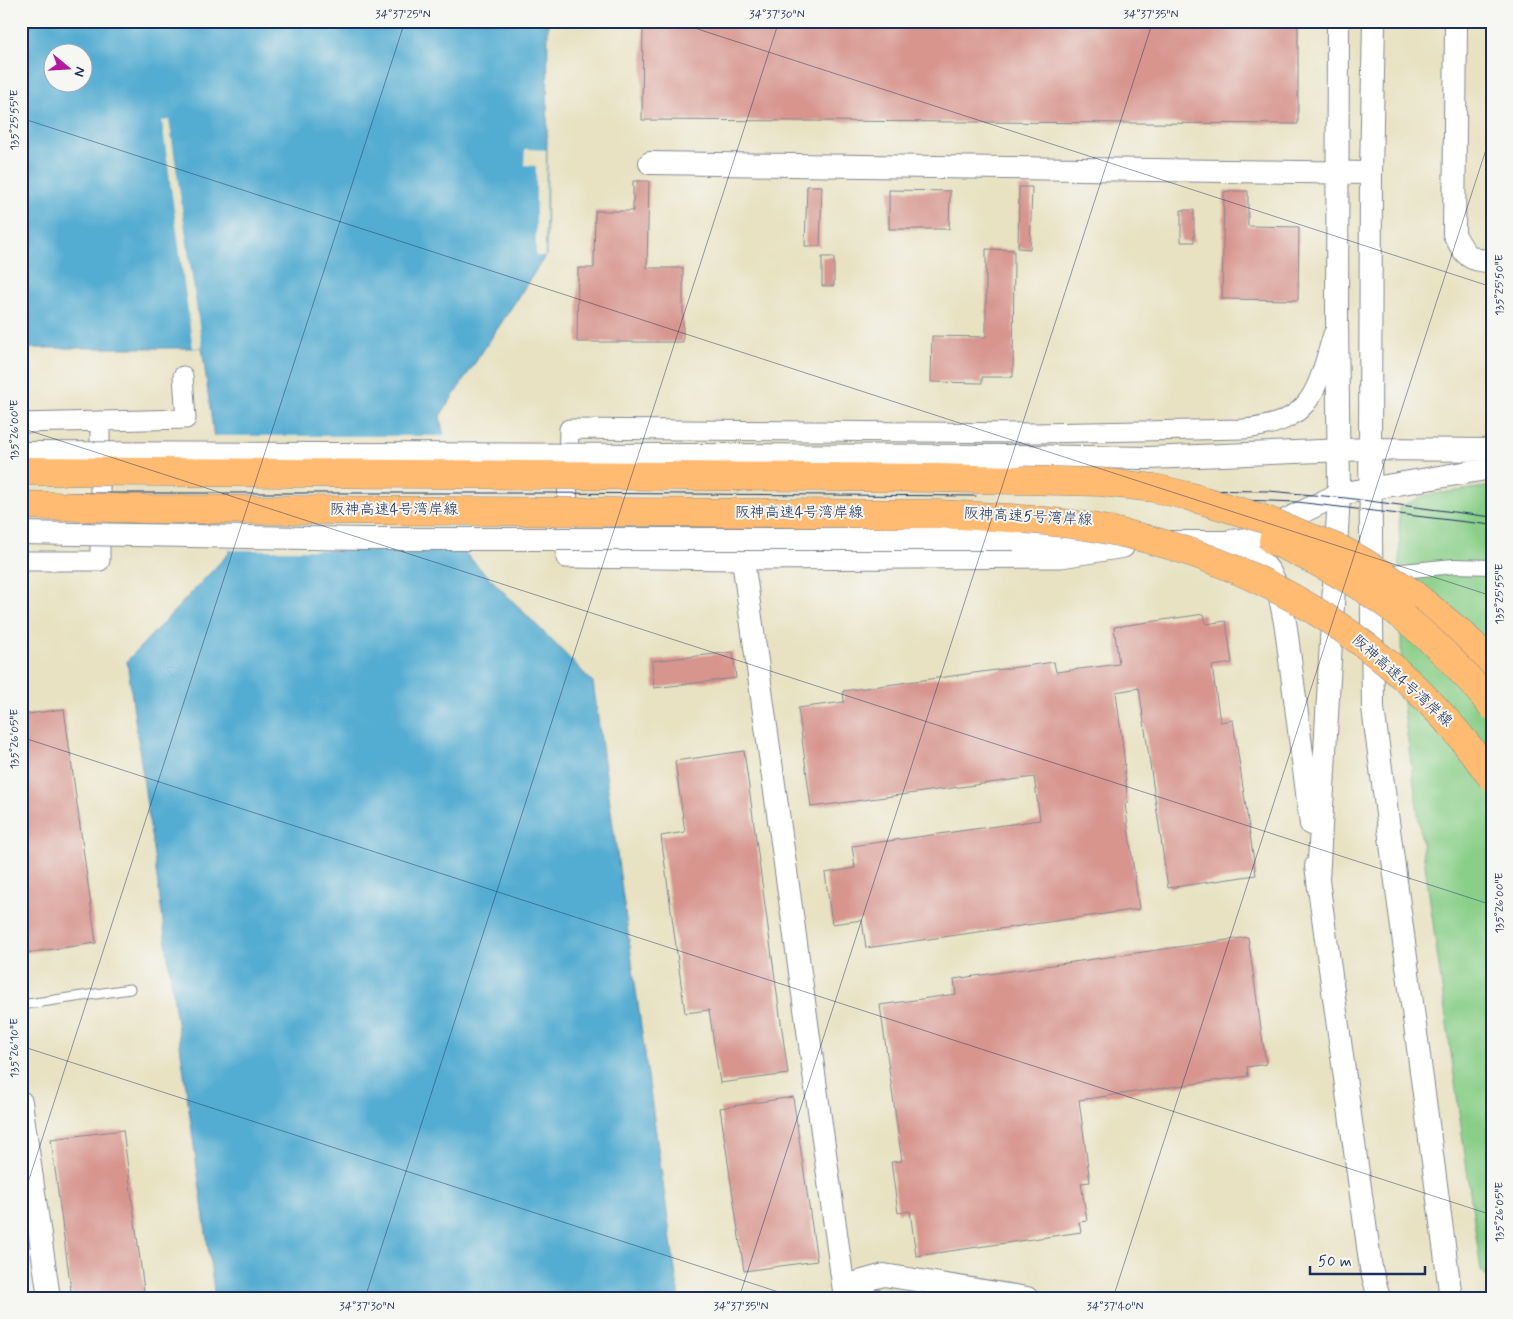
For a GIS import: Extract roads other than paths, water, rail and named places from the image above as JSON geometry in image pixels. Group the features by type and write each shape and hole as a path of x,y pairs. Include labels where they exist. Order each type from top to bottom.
{"highway":[{"path":"21,471 937,478 1061,480 1129,484 1188,496 1243,512 1317,539 1362,560 1412,592 1462,634 1492,663"},
{"name":"阪神高速5号湾岸線","path":"937,478 996,482 1133,500 1205,517 1268,538 1325,565 1385,602 1438,647 1492,706"},
{"name":"阪神高速4号湾岸線","path":"21,505 144,509 939,514 1042,521 1122,534 1197,555 1262,581 1339,625 1366,646 1438,711 1457,732 1492,778"},
{"name":"阪神高速5号湾岸線","path":"939,514 1025,514 1096,520 1169,536 1206,547 1261,568 1324,599 1384,640 1439,691 1461,714 1492,752"}],"street":[{"path":"1318,881 1340,494 1337,319 1338,21"},
{"path":"1374,21 1371,173 1370,449 1373,708 1451,1298"},
{"path":"1456,21 1454,234 1464,253 1478,261 1492,261"},
{"path":"650,163 1371,173"},
{"path":"1167,542 1061,558 743,560 566,558 569,430 1037,433 1244,429 1262,427 1290,417 1305,406 1318,386 1337,319"},
{"path":"21,423 186,419 183,376"},
{"path":"21,561 100,561 100,421"},
{"path":"21,453 1148,458 1370,449 1492,450"},
{"path":"21,533 367,539 1014,539 1226,542 1247,539 1340,494 1492,468"},
{"path":"1226,542 1255,556 1266,565 1275,580 1281,600 1371,1268 1379,1298"},
{"path":"743,560 844,1292"},
{"path":"1392,572 1454,566 1492,567"},
{"path":"21,1102 48,1298"},
{"path":"844,1292 884,1275 1026,1298"},
{"path":"844,1292 868,1298"}],"lane":[{"path":"21,1005 130,989"}],"water":[{"path":"21,21 548,21 546,255 440,416 466,554 593,682 679,1298 215,1298 127,661 229,553 202,347 21,348"}],"tram line":[{"path":"21,482 545,483 1269,491 1346,498 1492,517"},
{"path":"21,493 544,493 976,496"},
{"path":"1188,498 1297,502 1492,525"}]}
